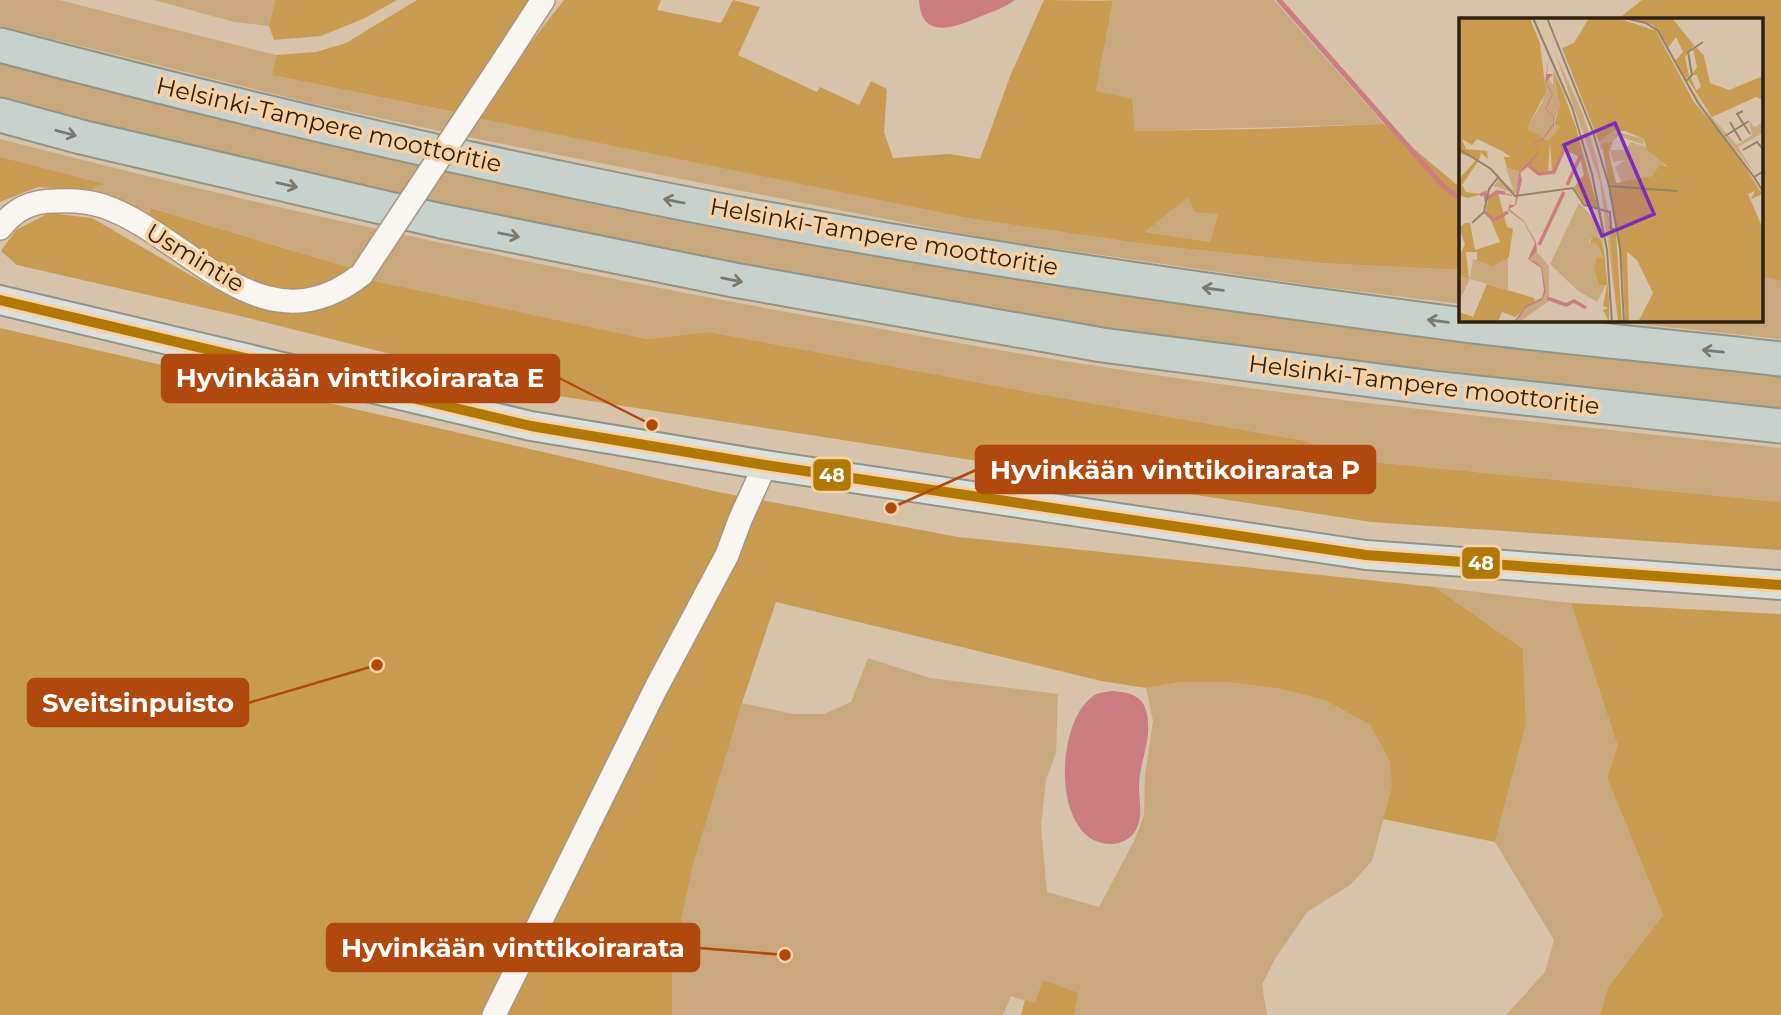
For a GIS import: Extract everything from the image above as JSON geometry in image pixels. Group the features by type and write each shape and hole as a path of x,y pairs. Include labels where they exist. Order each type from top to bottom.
{"highway":[{"name":"Helsinki-Tampere moottoritie","path":"0,45 276,115 595,186 783,221 1093,272 1467,325 1781,359"},
{"name":"Helsinki-Tampere moottoritie","path":"0,116 455,223 734,280 1102,345 1433,388 1781,426"}],"main road":[{"path":"0,300 531,426 765,466 1366,555 1781,585"}],"street":[{"name":"Usmintie","path":"0,228 10,216 26,205 45,201 88,202 105,207 143,227 220,279 243,290 266,297 306,300 347,286 362,274 543,0"},
{"path":"494,1015 656,688 727,555 765,466"}],"shaded area":[{"path":"0,0 59,0 276,55 272,75 967,218 1152,245 1321,263 1459,270 1459,304 1315,286 977,237 473,138 310,103 0,26"},
{"path":"154,0 275,0 269,26 234,22"},
{"path":"275,0 397,0 365,18 321,36 274,40 269,26"},
{"path":"417,0 532,0 458,113 272,75 276,55 316,52 346,43"},
{"path":"564,0 661,0 657,10 721,23 733,0 760,7 738,55 817,92 820,87 859,105 871,81 887,89 884,132 893,158 949,154 980,159 1011,74 1044,0 1113,1 1096,91 1132,99 1135,131 1384,124 1459,186 1459,270 1321,263 1152,245 967,218 478,118 511,68","holes":["1188,197 1195,212 1218,214 1210,242 1145,232"]},
{"path":"919,0 1015,0 959,25 940,28 926,21 921,13"},
{"path":"1103,0 1274,0 1384,124 1135,131 1096,91 1113,2"},
{"path":"1642,0 1781,0 1781,281 1764,277 1764,18 1619,18"},
{"path":"0,62 1465,341 1781,375 1781,414 1167,340 889,293 426,204 0,102"},
{"path":"0,139 291,210 487,253 781,311 994,349 1286,393 1781,448 1781,502 1353,460 1306,441 709,332 647,339 370,280 354,269 152,208 149,218 112,198 89,191 102,185 0,161"},
{"path":"0,157 104,184 89,191 38,187 0,202"},
{"path":"1188,196 1218,214 1210,242 1145,232"},
{"path":"151,208 354,269 324,283 297,289 270,287 245,280 197,253 149,218"},
{"path":"49,213 92,218 247,305 300,312 322,310 348,299 370,280 647,339 709,332 1306,441 1353,460 1781,502 1781,550 1371,522 552,395 240,316 17,265 1,251 16,230"},
{"path":"1764,277 1781,281 1781,339 1620,322 1764,322"},
{"path":"0,328 718,492 958,537 1435,587 1523,649 1526,724 1495,842 1383,819 1392,787 1390,761 1370,725 1327,701 1282,689 1227,682 1180,682 1146,688 1101,681 776,602 742,703 692,869 672,967 672,1015 0,1015"},
{"path":"1435,587 1571,603 1619,746 1607,778 1663,915 1608,987 1600,1015 1506,1015 1545,972 1554,940 1495,842 1526,724 1523,649"},
{"path":"1571,603 1781,614 1781,1015 1600,1015 1608,987 1663,915 1607,778 1618,746"},
{"path":"868,658 930,678 1058,694 1056,753 1046,780 1041,826 1047,892 1099,907 1135,839 1144,815 1145,776 1153,721 1146,688 1180,682 1227,682 1282,689 1327,701 1370,725 1391,761 1392,787 1372,861 1350,885 1307,912 1275,959 1262,985 1267,1015 1074,1015 1079,993 1044,981 1035,1004 1011,996 1003,1015 672,1015 672,967 692,869 742,703 793,714 824,714 851,702"},
{"path":"1113,691 1132,695 1142,702 1147,715 1148,731 1139,778 1139,822 1130,837 1120,843 1110,844 1091,839 1077,824 1069,804 1065,780 1071,731 1080,710 1093,696"},
{"path":"1043,980 1079,993 1074,1015 1021,1015 1025,1000 1035,1003"}],"waterway":[{"path":"1279,0 1443,186 1459,198"}],"transit line":[{"name":"48","path":"0,300 531,426 765,465 1366,555 1781,585"}],"place":[{"name":"Hyvinkään vinttikoirarata E","path":"652,425"},
{"name":"Hyvinkään vinttikoirarata P","path":"891,508"},
{"name":"Sveitsinpuisto","path":"377,665"},
{"name":"Hyvinkään vinttikoirarata","path":"785,955"}]}
